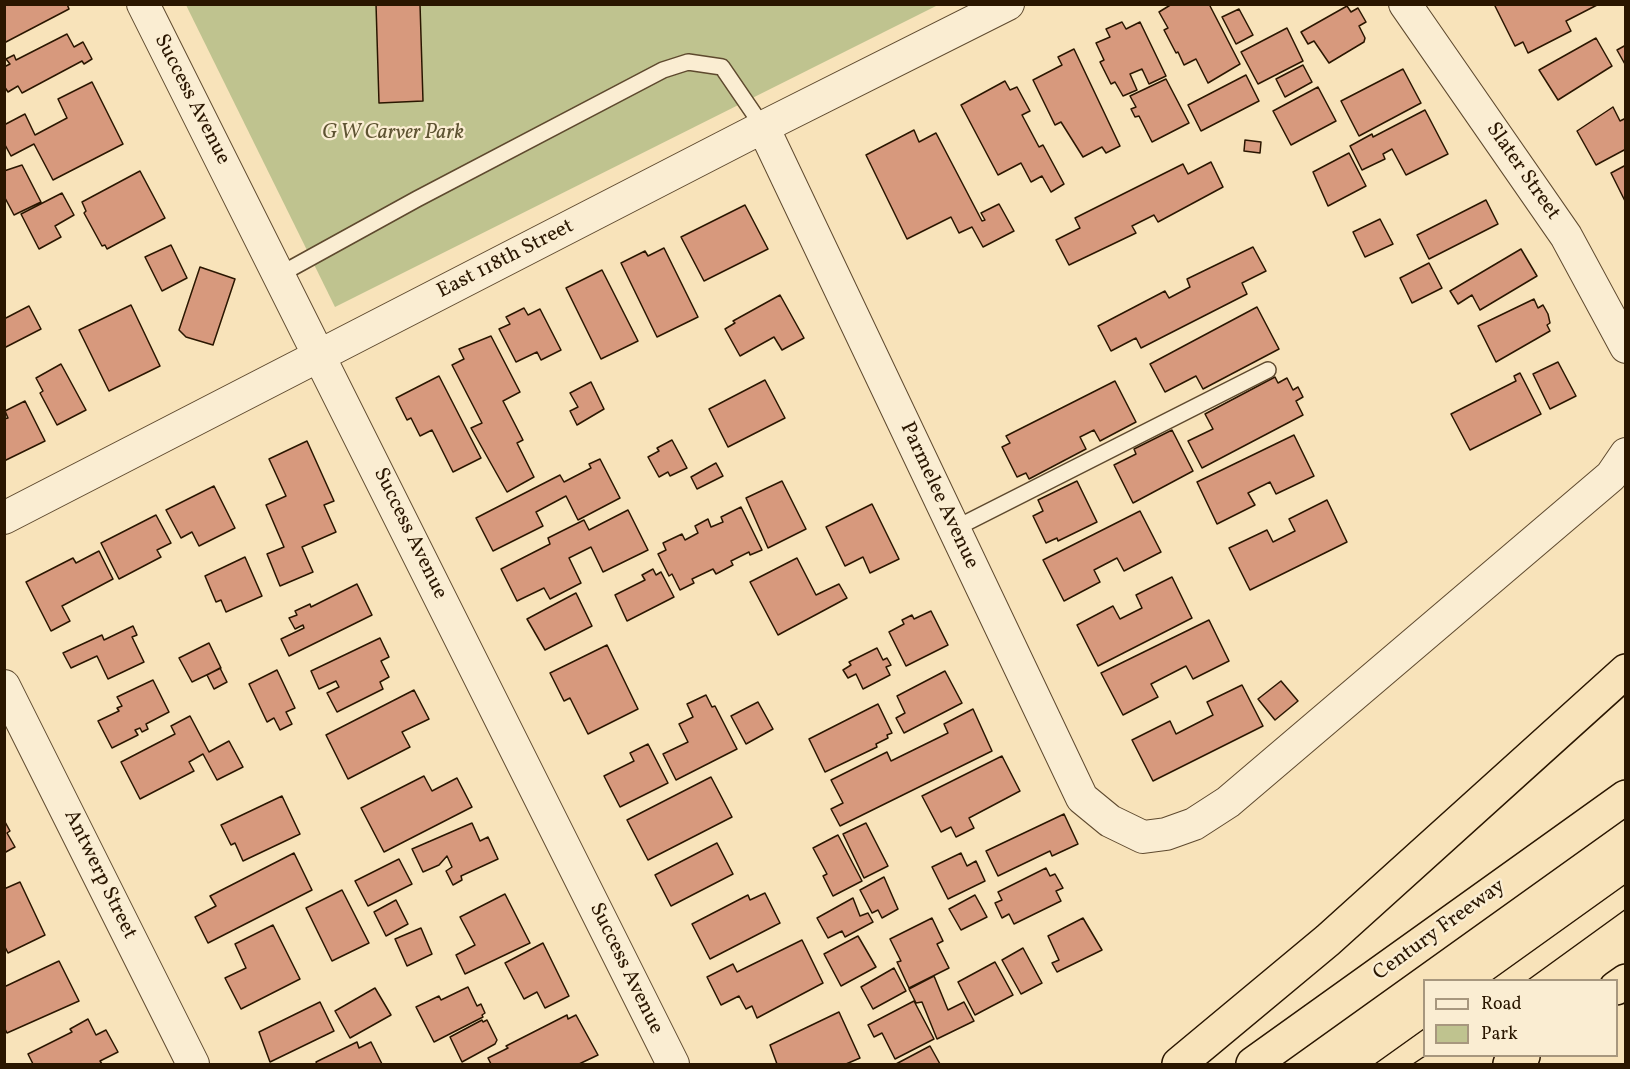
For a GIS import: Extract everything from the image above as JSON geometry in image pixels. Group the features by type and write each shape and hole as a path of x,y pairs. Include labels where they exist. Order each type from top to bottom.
{"highway":[{"path":"1179,1065 1328,940 1626,671"},
{"name":"Century Freeway","path":"1253,1065 1626,797"}],"street":[{"name":"Success Avenue","path":"143,4 673,1065"},
{"name":"East 118th Street","path":"4,518 1008,4"},
{"name":"Slater Street","path":"1405,4 1566,236 1626,347"},
{"name":"Parmelee Avenue","path":"764,127 1082,798 1110,821 1143,837 1166,834 1194,824 1228,802 1611,476 1626,454"},
{"name":"Antwerp Street","path":"4,686 193,1065"}],"lane":[{"path":"279,275 417,199 663,70 688,62 722,67 764,127"},
{"path":"954,529 1268,370"}],"green space":[{"name":"G W Carver Park","path":"186,5 938,5 335,307"}],"building":[{"path":"4,4 67,4 69,9 4,43"},
{"path":"376,4 420,4 423,101 379,103"},
{"path":"1172,4 1209,4 1240,64 1208,83 1196,59 1184,65 1164,30 1168,28 1159,12"},
{"path":"1494,4 1599,4 1566,21 1571,31 1528,53 1523,42 1515,46"},
{"path":"1347,6 1351,12 1358,8 1366,22 1359,26 1365,38 1364,42 1329,63 1314,41 1308,44 1301,32"},
{"path":"1239,9 1253,35 1236,44 1222,17"},
{"path":"1122,22 1126,29 1140,22 1166,76 1149,84 1142,69 1130,74 1137,90 1123,96 1115,82 1111,84 1100,62 1104,60 1096,43 1110,37 1106,29"},
{"path":"1287,28 1303,61 1258,84 1241,52"},
{"path":"67,34 74,47 83,42 92,59 84,64 82,61 22,93 18,86 8,92 4,86 4,67 10,64 6,59 14,55 16,60"},
{"path":"1596,38 1612,66 1558,100 1539,70"},
{"path":"1626,45 1626,66 1617,50"},
{"path":"1074,49 1120,146 1106,153 1102,147 1083,157 1061,122 1055,125 1033,80 1062,65 1058,57"},
{"path":"1303,65 1312,82 1285,97 1276,79"},
{"path":"1403,69 1421,103 1359,136 1341,101"},
{"path":"1246,75 1259,101 1201,131 1188,105"},
{"path":"1166,79 1189,123 1152,142 1139,116 1135,117 1131,109 1136,107 1130,96"},
{"path":"1005,81 1010,90 1017,87 1030,111 1022,115 1039,147 1043,145 1064,184 1051,192 1042,176 1031,182 1021,163 998,175 961,105"},
{"path":"92,82 123,144 53,180 34,144 11,156 4,143 4,125 25,114 35,135 67,118 58,99"},
{"path":"1318,87 1336,121 1291,145 1273,111"},
{"path":"1613,107 1620,121 1626,118 1626,149 1596,165 1577,131"},
{"path":"1425,110 1448,154 1406,175 1392,149 1383,154 1385,159 1362,170 1350,146 1372,134 1373,137"},
{"path":"914,130 919,142 936,133 982,221 985,220 981,213 999,204 1014,231 983,247 972,227 959,233 951,217 907,239 866,155"},
{"path":"1245,140 1261,142 1260,153 1244,151"},
{"path":"1349,153 1366,186 1328,206 1313,172"},
{"path":"1211,162 1223,187 1158,222 1154,215 1132,226 1136,233 1069,265 1056,240 1080,228 1075,218 1183,164 1188,174"},
{"path":"22,165 41,202 14,215 4,196 4,171"},
{"path":"1626,165 1626,201 1625,201 1611,173"},
{"path":"140,171 165,218 107,249 105,245 102,246 84,213 86,211 82,202"},
{"path":"62,193 74,215 55,226 61,237 39,249 21,214"},
{"path":"1486,200 1498,224 1429,259 1417,235"},
{"path":"745,205 768,249 704,281 681,237"},
{"path":"1380,219 1393,244 1365,257 1353,232"},
{"path":"171,245 187,278 162,291 145,257"},
{"path":"1253,247 1266,271 1242,283 1247,294 1141,348 1136,338 1111,351 1098,326 1165,291 1169,298 1190,287 1187,279"},
{"path":"664,248 698,317 657,337 621,263 645,251 648,256"},
{"path":"1521,249 1537,276 1480,310 1472,295 1458,304 1450,291"},
{"path":"1429,263 1442,288 1412,303 1400,278"},
{"path":"200,267 235,279 213,345 186,337 179,330"},
{"path":"602,270 638,341 601,359 566,288"},
{"path":"780,295 804,338 782,350 774,337 740,356 725,329 735,323 733,321"},
{"path":"1534,299 1538,308 1543,305 1548,314 1550,323 1547,325 1550,331 1496,362 1478,326"},
{"path":"131,305 160,366 109,391 79,330"},
{"path":"29,306 41,329 4,348 4,319"},
{"path":"1257,307 1279,349 1203,389 1196,376 1165,392 1150,364"},
{"path":"524,308 528,315 540,309 561,350 541,360 537,352 516,362 499,329 510,324 506,317"},
{"path":"491,336 520,392 503,401 523,440 517,443 534,477 507,492 471,428 482,423 452,365 464,359 459,349"},
{"path":"1558,362 1576,396 1550,409 1533,374"},
{"path":"61,364 86,410 57,425 40,393 43,391 36,378"},
{"path":"1520,373 1541,414 1470,450 1451,414 1516,381 1514,376"},
{"path":"439,376 481,458 453,472 432,430 420,436 411,418 407,420 396,398"},
{"path":"1275,377 1278,383 1287,378 1293,390 1298,387 1303,397 1296,401 1303,415 1202,468 1188,441 1213,429 1205,414"},
{"path":"765,380 785,418 728,447 709,409"},
{"path":"1115,381 1136,422 1100,441 1094,430 1080,437 1086,449 1029,479 1026,473 1017,477 1002,447 1010,443 1006,436"},
{"path":"591,382 604,409 577,425 570,411 578,407 570,393"},
{"path":"25,401 45,441 4,461 4,419 8,418 5,411"},
{"path":"1172,430 1193,471 1133,503 1114,465 1136,454 1134,449"},
{"path":"1294,435 1314,476 1276,494 1270,482 1248,493 1255,505 1217,524 1197,482"},
{"path":"672,440 687,468 670,476 668,472 659,477 648,457 659,451 657,448"},
{"path":"307,441 334,501 324,505 336,532 302,547 313,572 280,586 267,554 284,547 266,505 286,496 269,459"},
{"path":"600,459 620,498 578,520 566,496 536,512 543,526 493,551 476,518 560,475 564,482 591,468 589,464"},
{"path":"716,463 723,476 697,489 691,477"},
{"path":"782,481 806,529 768,548 746,498"},
{"path":"1077,481 1097,522 1058,541 1057,538 1046,543 1033,516 1043,511 1038,500"},
{"path":"214,486 235,528 199,546 192,532 181,538 166,510"},
{"path":"1327,500 1347,542 1250,590 1229,548 1267,530 1273,542 1295,531 1289,519"},
{"path":"872,504 899,559 870,573 863,557 845,566 826,527"},
{"path":"741,507 762,550 750,555 749,552 731,561 733,565 716,574 713,569 692,579 694,583 680,590 672,574 669,576 658,554 666,550 663,543 682,534 685,540 698,533 695,526 708,519 711,527 723,522 721,517"},
{"path":"628,510 648,550 603,572 591,547 569,558 581,583 550,599 544,588 517,601 501,569 550,544 548,538 584,520 589,530"},
{"path":"1140,511 1161,552 1124,571 1117,558 1094,570 1100,582 1064,601 1043,560"},
{"path":"156,515 171,543 157,550 161,557 119,579 101,543"},
{"path":"99,551 113,579 62,606 70,621 51,631 26,582 73,558 76,563"},
{"path":"245,557 262,596 226,612 221,600 216,602 205,576"},
{"path":"797,558 816,595 839,584 847,598 778,635 750,582"},
{"path":"653,569 656,575 661,572 674,597 627,621 615,595 645,580 642,575"},
{"path":"1172,577 1192,618 1098,666 1077,625 1113,606 1120,619 1142,608 1136,595"},
{"path":"357,584 372,615 289,656 281,639 304,628 303,625 295,629 289,618 297,615 295,611 310,604 311,607"},
{"path":"576,593 592,626 545,650 527,619"},
{"path":"931,611 948,645 906,666 889,632 904,624 902,620 912,615 914,619"},
{"path":"1209,620 1229,661 1193,679 1186,666 1151,684 1158,697 1123,715 1101,673"},
{"path":"133,626 137,635 132,637 144,662 108,679 97,656 71,668 63,653 102,635 104,640"},
{"path":"380,638 389,657 381,661 389,677 380,682 383,689 337,712 327,693 339,687 336,681 319,689 311,671"},
{"path":"209,643 221,668 192,682 179,658"},
{"path":"607,645 638,709 588,734 570,698 564,701 550,673"},
{"path":"877,648 883,660 887,658 891,665 886,667 890,675 863,689 856,674 848,678 843,670 851,665 849,662"},
{"path":"220,668 227,682 214,689 207,675"},
{"path":"277,670 295,708 286,712 292,724 280,730 274,718 267,722 249,684"},
{"path":"945,671 962,703 904,733 896,718 905,713 897,696"},
{"path":"153,680 169,712 146,724 148,729 142,732 140,728 135,730 138,735 112,748 98,721 119,711 117,708 122,706 117,697"},
{"path":"1281,681 1298,701 1275,720 1258,699"},
{"path":"1242,685 1263,726 1153,781 1132,740 1170,721 1176,734 1213,715 1207,702"},
{"path":"414,690 429,719 402,732 410,747 348,779 326,735"},
{"path":"706,695 712,707 715,706 737,749 676,780 663,754 688,742 679,724 693,717 687,704"},
{"path":"758,702 773,729 746,744 731,716"},
{"path":"878,704 892,733 887,735 888,738 876,744 877,747 825,772 809,739"},
{"path":"973,709 992,751 840,826 831,809 843,803 831,780 887,752 891,761 948,733 944,724"},
{"path":"190,716 209,752 229,741 243,767 217,780 203,754 189,762 194,771 140,799 121,762 175,734 171,726"},
{"path":"648,744 668,783 620,807 604,776 634,761 630,753"},
{"path":"1002,756 1020,791 969,818 974,828 956,837 951,827 941,832 922,796"},
{"path":"424,776 432,791 457,778 472,807 384,852 361,808"},
{"path":"711,777 732,817 648,860 627,820"},
{"path":"282,796 300,834 243,861 235,843 231,845 221,825"},
{"path":"1064,814 1078,844 1052,856 1050,851 998,876 986,851"},
{"path":"4,820 10,831 7,833 15,847 4,853"},
{"path":"472,823 480,841 488,837 498,859 461,876 462,880 453,885 446,871 452,867 447,856 439,865 423,872 412,849"},
{"path":"866,823 888,866 864,878 843,834"},
{"path":"838,835 862,881 833,896 823,876 827,874 813,848"},
{"path":"717,843 733,874 671,906 655,875"},
{"path":"294,853 312,890 208,943 195,917 216,906 210,896"},
{"path":"961,853 967,866 976,861 985,881 948,899 932,867"},
{"path":"399,859 412,884 368,906 355,881"},
{"path":"1046,868 1050,876 1055,874 1063,888 1056,891 1061,901 1014,924 1009,914 1002,918 995,903 1002,900 998,892"},
{"path":"884,877 898,909 882,918 878,910 872,913 860,890"},
{"path":"20,882 45,935 8,953 4,945 4,889"},
{"path":"342,890 369,943 332,961 306,908"},
{"path":"765,893 780,923 710,959 692,924 748,895 750,900"},
{"path":"505,894 530,943 465,974 456,955 475,945 460,917"},
{"path":"975,895 987,917 961,930 949,909"},
{"path":"853,898 860,916 868,913 873,922 845,937 842,931 828,938 817,918"},
{"path":"396,900 408,924 386,936 374,912"},
{"path":"932,918 943,941 937,944 949,968 909,988 897,962 901,961 890,939"},
{"path":"1083,918 1102,950 1057,972 1052,963 1059,960 1048,936"},
{"path":"273,925 300,979 241,1009 225,978 246,968 235,944"},
{"path":"421,928 432,954 407,966 395,939"},
{"path":"858,936 876,967 841,986 824,954"},
{"path":"802,940 823,983 757,1018 752,1006 746,1009 739,996 721,1005 707,977 733,964 737,972"},
{"path":"543,943 569,996 545,1008 537,992 524,999 505,963"},
{"path":"1023,948 1042,983 1021,994 1002,960"},
{"path":"59,961 79,1001 7,1033 4,1027 4,987"},
{"path":"995,962 1013,995 975,1015 958,982"},
{"path":"894,968 906,991 873,1009 861,987"},
{"path":"934,976 948,1010 964,1002 974,1021 937,1039 922,1002 916,1003 909,989"},
{"path":"468,987 477,1006 481,1004 485,1013 483,1017 434,1042 416,1007 439,996 441,1000"},
{"path":"375,988 391,1015 350,1038 335,1011"},
{"path":"914,1001 934,1039 895,1059 882,1033 874,1037 868,1025"},
{"path":"320,1002 334,1031 270,1062 259,1032"},
{"path":"839,1012 860,1058 846,1064 777,1064 770,1045"},
{"path":"567,1015 568,1019 576,1015 598,1055 579,1064 491,1064 488,1058 508,1048 506,1046"},
{"path":"88,1019 96,1035 106,1030 118,1052 100,1061 102,1064 33,1064 28,1054 72,1032 70,1029"},
{"path":"482,1020 483,1022 487,1020 497,1040 495,1044 462,1062 450,1037"},
{"path":"357,1042 359,1048 371,1042 382,1064 317,1064 316,1062"},
{"path":"930,1046 940,1064 896,1064"}],"tram line":[{"path":"1493,979 1626,884"},
{"path":"1529,979 1626,909"},
{"path":"1375,1064 1423,1030"},
{"path":"1413,1064 1424,1057"}]}
